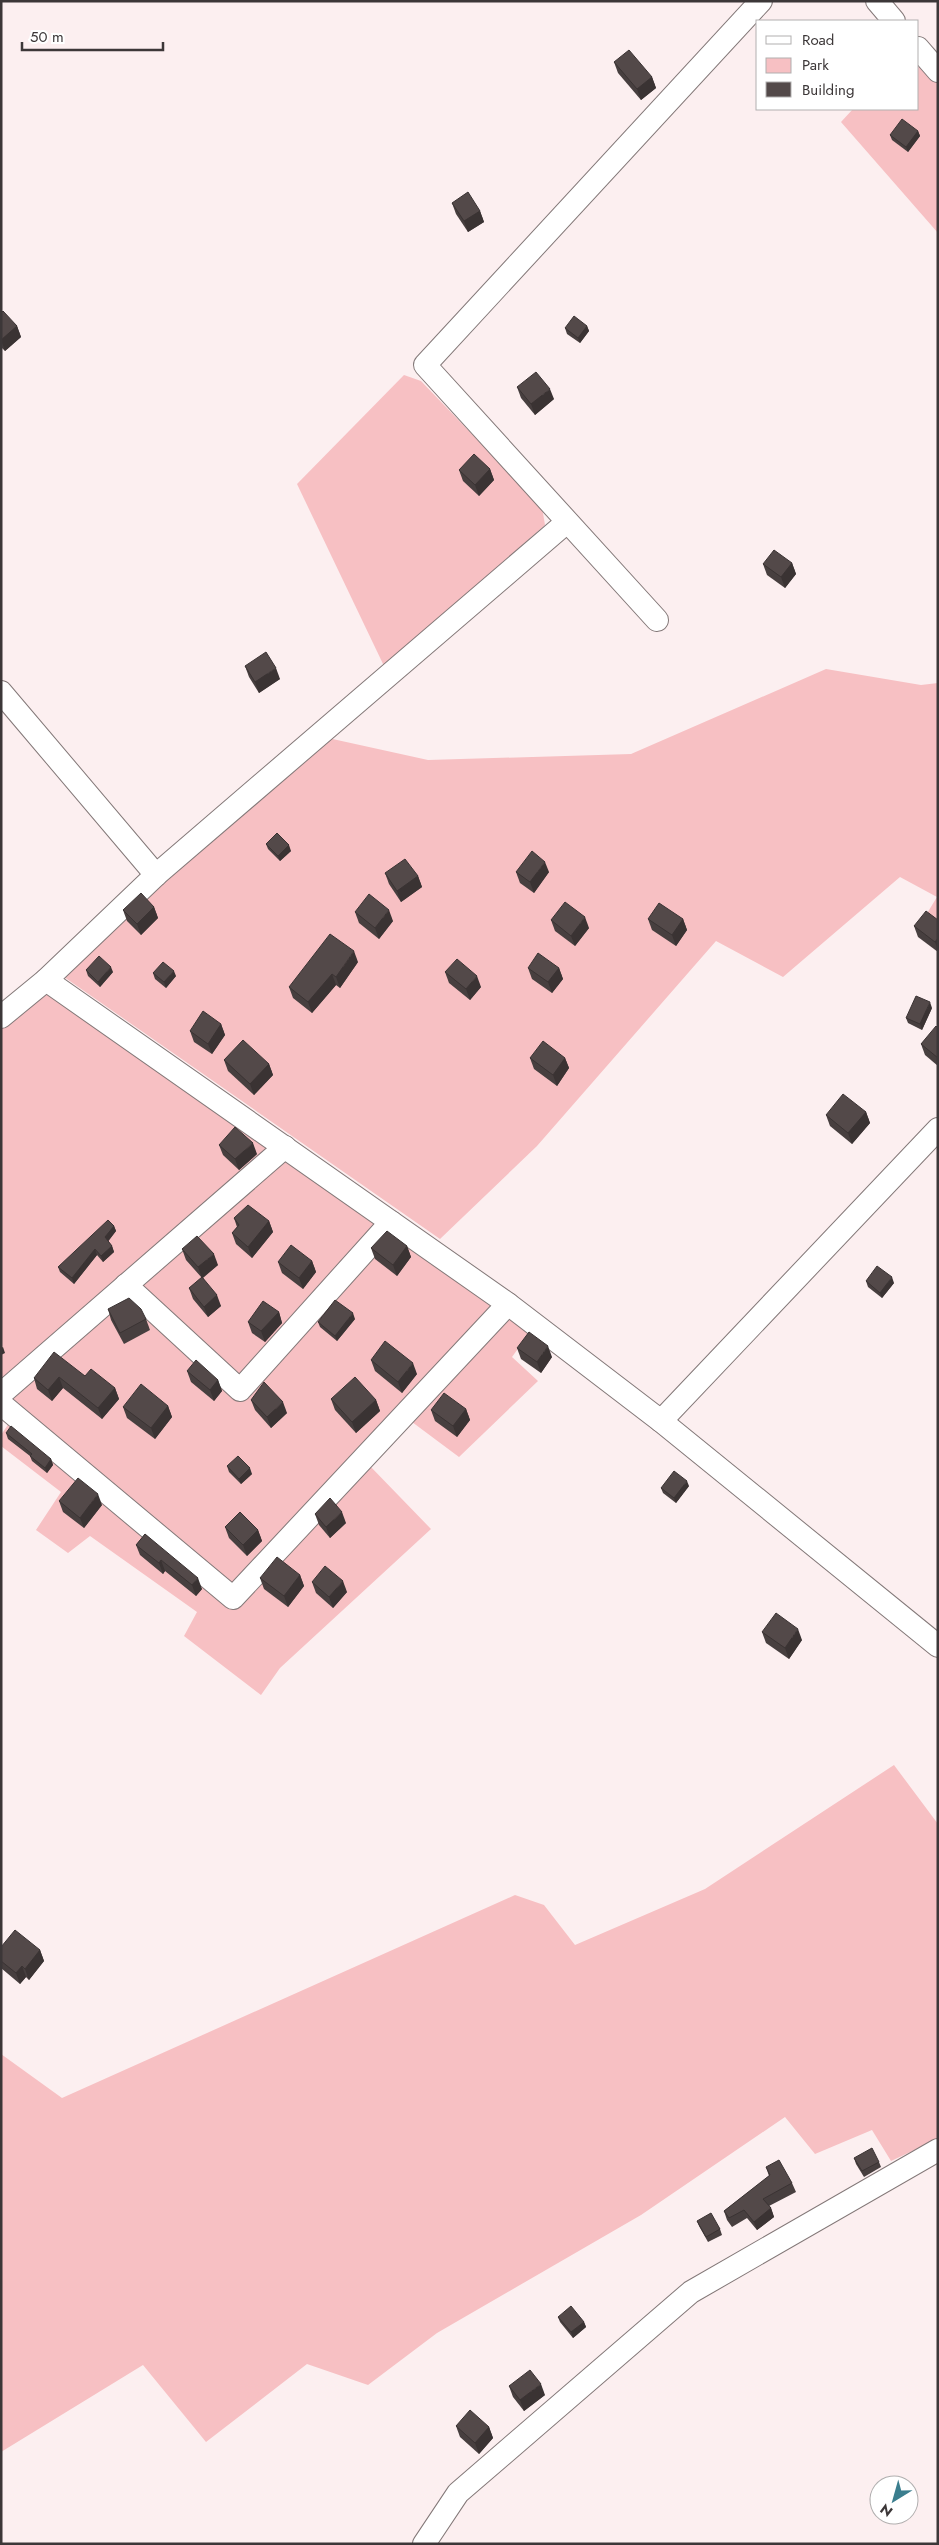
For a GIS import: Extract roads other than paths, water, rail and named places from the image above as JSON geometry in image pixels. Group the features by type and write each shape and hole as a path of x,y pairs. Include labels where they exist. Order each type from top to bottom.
{"street":[{"path":"657,620 425,365 761,1"},
{"path":"877,1 893,20"},
{"path":"1,1017 46,980 156,875 567,522"},
{"path":"1,692 156,875"},
{"path":"46,980 508,1304 661,1421 938,1646"},
{"path":"661,1421 938,1129"},
{"path":"1,1394 285,1147"},
{"path":"126,1285 240,1390 391,1222"},
{"path":"1,1404 233,1598 508,1304"},
{"path":"424,2544 458,2493 692,2292 938,2150"}]}
